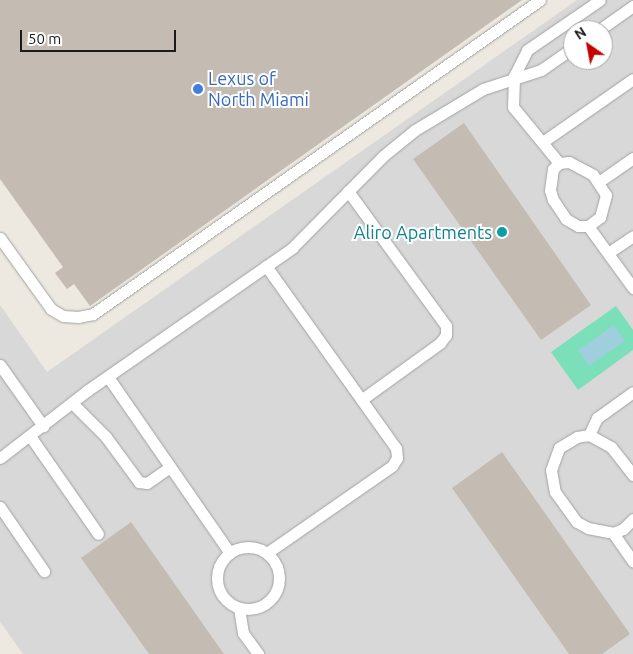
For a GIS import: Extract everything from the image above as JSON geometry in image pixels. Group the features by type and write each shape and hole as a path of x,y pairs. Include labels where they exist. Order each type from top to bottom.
{"lane":[{"path":"0,238 52,309 70,316 93,314 540,0"},
{"path":"559,163 550,177 553,200 566,219 578,226 588,226 600,216 604,206 606,195 600,181 578,165 559,163 544,141 532,132 513,107 514,76 527,50 600,0"},
{"path":"613,20 633,6"},
{"path":"0,458 108,377 266,266 307,234 383,156 415,130 483,88 514,76 541,70 563,55"},
{"path":"544,141 633,79"},
{"path":"600,181 633,158"},
{"path":"348,191 446,326 446,335 440,343 361,400"},
{"path":"588,226 633,288"},
{"path":"608,253 633,236"},
{"path":"266,266 396,448 397,458 392,466 267,553"},
{"path":"0,365 43,426"},
{"path":"108,377 230,553"},
{"path":"589,435 598,418 633,392"},
{"path":"73,404 106,437 139,482 147,482 170,467"},
{"path":"633,475 611,448 589,435 577,437 559,448 551,470 555,492 577,522 600,532 613,533 623,529 633,519"},
{"path":"30,436 98,534"},
{"path":"0,507 44,571"},
{"path":"613,533 633,562"},
{"path":"248,547 267,553 278,568 278,587 274,596 258,608 239,608 223,597 218,588 218,569 230,553 248,547"},
{"path":"239,608 243,633 258,654"}],"shaded area":[{"name":"Aliro Apartments","path":"577,0 633,0 633,654 23,654 0,622 0,305 47,372"}],"green space":[{"path":"616,306 633,330 633,350 578,390 551,352"}],"water":[{"path":"614,325 625,341 589,366 578,350"}],"building":[{"name":"Lexus of North Miami","path":"0,0 522,0 90,306 74,284 67,289 55,273 63,267 0,179"},
{"name":"Aliro Apartments","path":"464,123 591,305 541,340 413,159"},
{"path":"502,452 630,634 602,654 569,654 452,488"},
{"path":"131,522 224,654 149,654 81,558"}],"place":[{"name":"Lexus of North Miami","path":"198,89"},
{"name":"Aliro Apartments","path":"502,232"}]}
